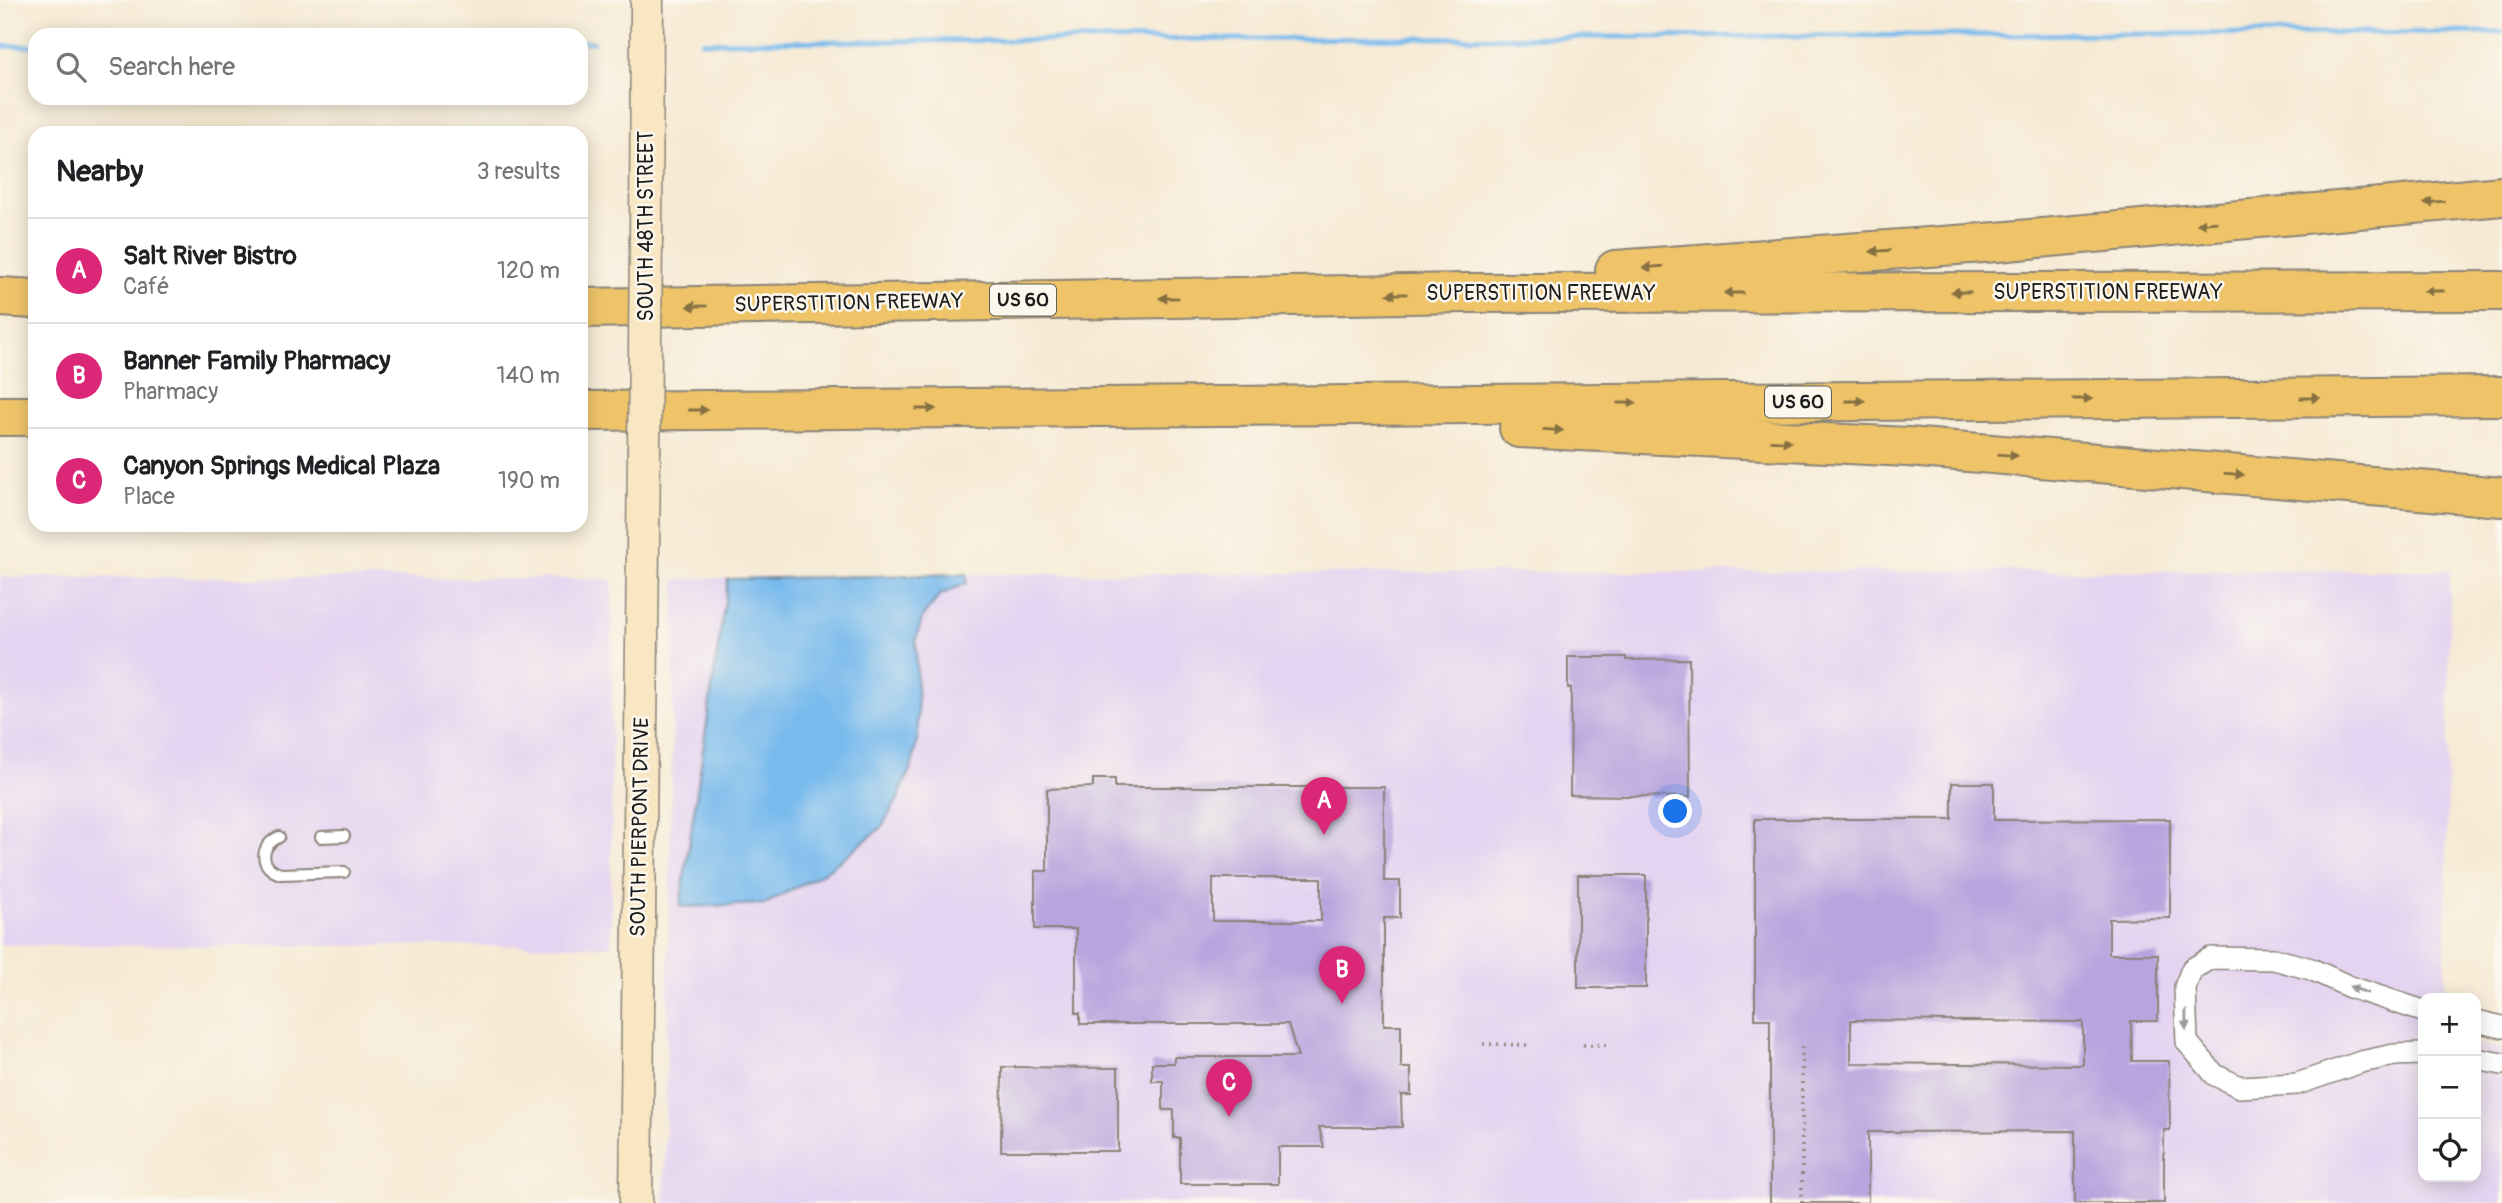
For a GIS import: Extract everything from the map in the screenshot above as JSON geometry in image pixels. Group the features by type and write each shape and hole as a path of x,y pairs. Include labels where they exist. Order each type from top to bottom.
{"highway":[{"path":"1465,293 1507,278 1997,242 2502,195"},
{"name":"SUPERSTITION FREEWAY","path":"588,308 1465,293 2502,291"},
{"path":"0,297 28,299"},
{"path":"0,313 28,313"},
{"name":"US 60","path":"588,411 2502,396"},
{"path":"1094,407 1908,447 2502,497"},
{"path":"0,416 28,416"}],"street":[{"name":"SOUTH 48TH STREET","path":"644,452 647,0"},
{"name":"SOUTH PIERPONT DRIVE","path":"636,1203 644,452"},
{"path":"2418,1009 2350,987 2311,969 2274,959 2211,958 2192,969 2185,987 2187,1042 2215,1075 2240,1087 2297,1084 2361,1062 2394,1055 2418,1054"},
{"path":"2481,1022 2502,1027"},
{"path":"2481,1060 2502,1064"}],"lane":[{"path":"321,837 344,836"},
{"path":"279,837 266,846 263,854 268,868 273,872 344,872"}],"path":[{"path":"1802,1043 1802,1203"},
{"path":"1483,1044 1530,1045"},
{"path":"1583,1045 1609,1045"}],"shaded area":[{"path":"2450,570 2445,993 2418,993 2418,1182 2481,1182 2481,1045 2502,1049 2502,1203 664,1203 675,579 967,574"},
{"path":"0,577 612,579 611,946 0,945"}],"water":[{"path":"967,574 967,583 940,595 923,616 916,639 918,736 912,765 898,799 881,828 825,872 765,904 680,907 728,579"}],"building":[{"path":"1568,657 1689,659 1690,797 1570,795 1571,688 1568,688"},
{"path":"1093,779 1115,779 1115,787 1384,787 1384,881 1400,881 1400,918 1384,918 1384,1025 1401,1025 1401,1068 1411,1068 1411,1095 1401,1095 1402,1127 1319,1127 1324,1147 1278,1147 1278,1184 1180,1184 1180,1138 1174,1138 1174,1110 1163,1110 1163,1081 1152,1081 1152,1063 1174,1063 1174,1057 1298,1057 1288,1024 1080,1024 1080,1013 1076,1013 1076,929 1035,929 1035,871 1047,871 1047,789 1093,787","holes":["1213,878 1321,878 1321,921 1213,921"]},
{"path":"1952,783 1994,783 1994,820 2170,819 2170,918 2109,919 2109,954 2158,954 2158,1021 2131,1021 2132,1061 2169,1061 2170,1130 2164,1130 2164,1203 2075,1203 2075,1131 1868,1132 1868,1203 1770,1203 1770,1019 1755,1019 1755,819 1952,819","holes":["1851,1020 2083,1022 2083,1065 1851,1063"]},
{"path":"1578,875 1646,875 1646,988 1578,988"},
{"path":"1002,1067 1118,1068 1118,1151 1001,1151"}],"waterway":[{"path":"702,42 2502,32"},
{"path":"588,42 593,42"},
{"path":"0,46 28,46"}],"place":[{"name":"Salt River Bistro","path":"1324,835"},
{"name":"Banner Family Pharmacy","path":"1342,1004"},
{"name":"Canyon Springs Medical Plaza","path":"1229,1117"}]}
